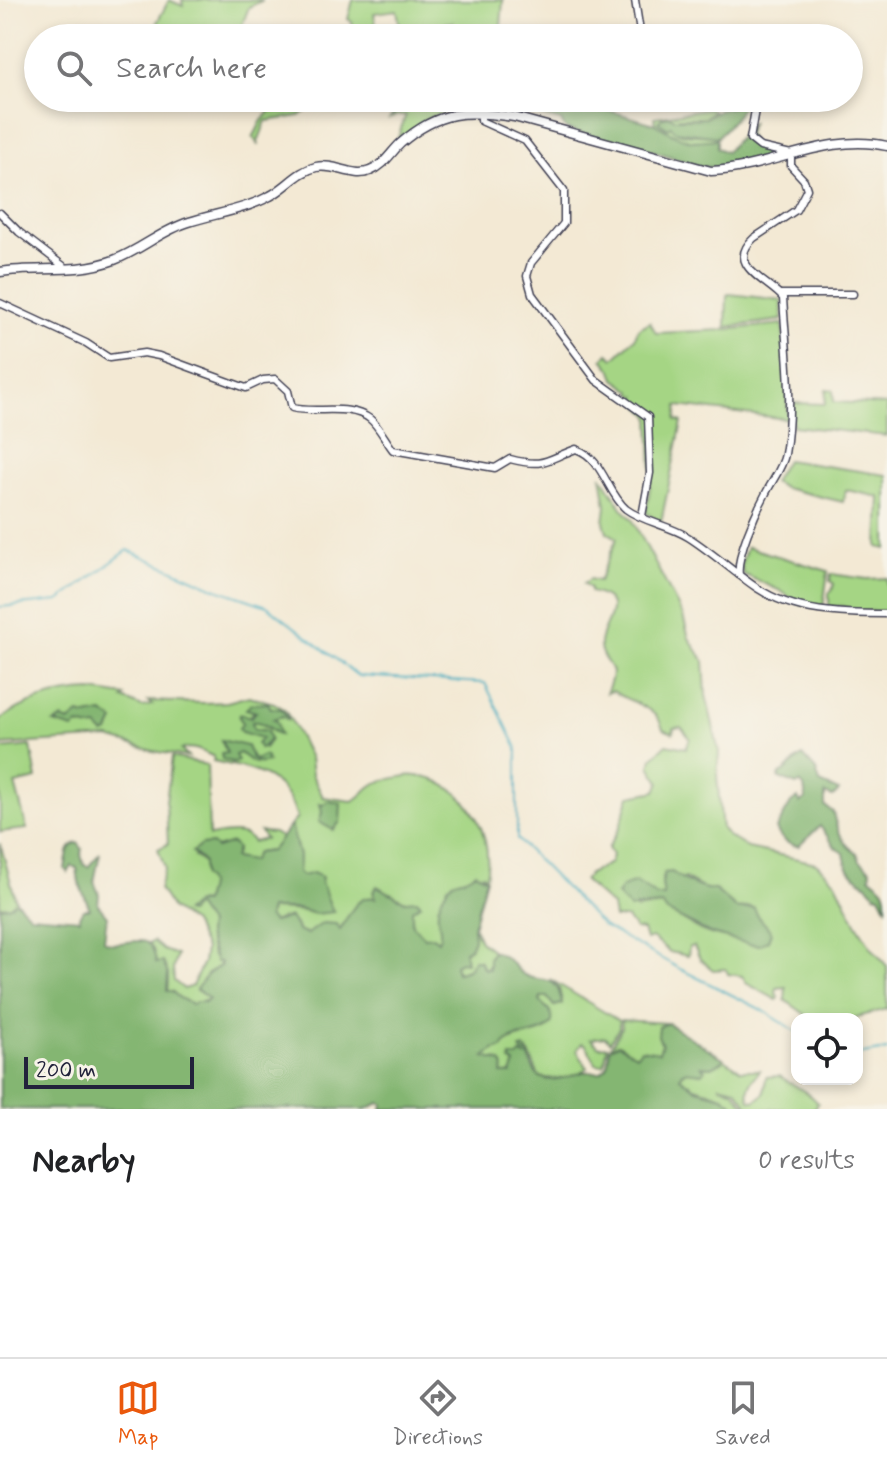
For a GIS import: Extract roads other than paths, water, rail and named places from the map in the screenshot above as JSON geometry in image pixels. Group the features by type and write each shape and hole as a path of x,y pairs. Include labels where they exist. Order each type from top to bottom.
{"main road":[{"path":"0,272 29,268 69,270 117,259 160,233 256,202 317,167 336,167 358,173 373,170 418,129 449,115 481,113 537,122 618,148 711,171 860,143 887,146"}],"street":[{"path":"635,0 639,24"},
{"path":"739,575 738,568 750,531 785,458 790,426 783,298 753,273 745,263 744,255 748,244 796,210 807,189 804,180 791,166 791,154 760,147 750,139 755,112"},
{"path":"481,113 481,121 525,141 564,191 564,223 531,263 527,276 532,294 596,380 648,417 650,473 642,516"},
{"path":"0,213 19,232 69,270"},
{"path":"780,294 853,294"},
{"path":"0,303 86,343 109,358 144,353 159,356 246,388 263,380 275,379 288,391 292,408 309,412 351,411 372,419 393,450 495,468 510,459 531,464 548,463 576,449 583,452 602,473 620,503 629,511 687,536 776,599 794,607 887,614"}],"waterway":[{"path":"0,607 59,601 128,550 217,589 267,606 358,676 485,683 517,748 517,839 603,926 791,1028"},
{"path":"863,1054 887,1050"}]}
